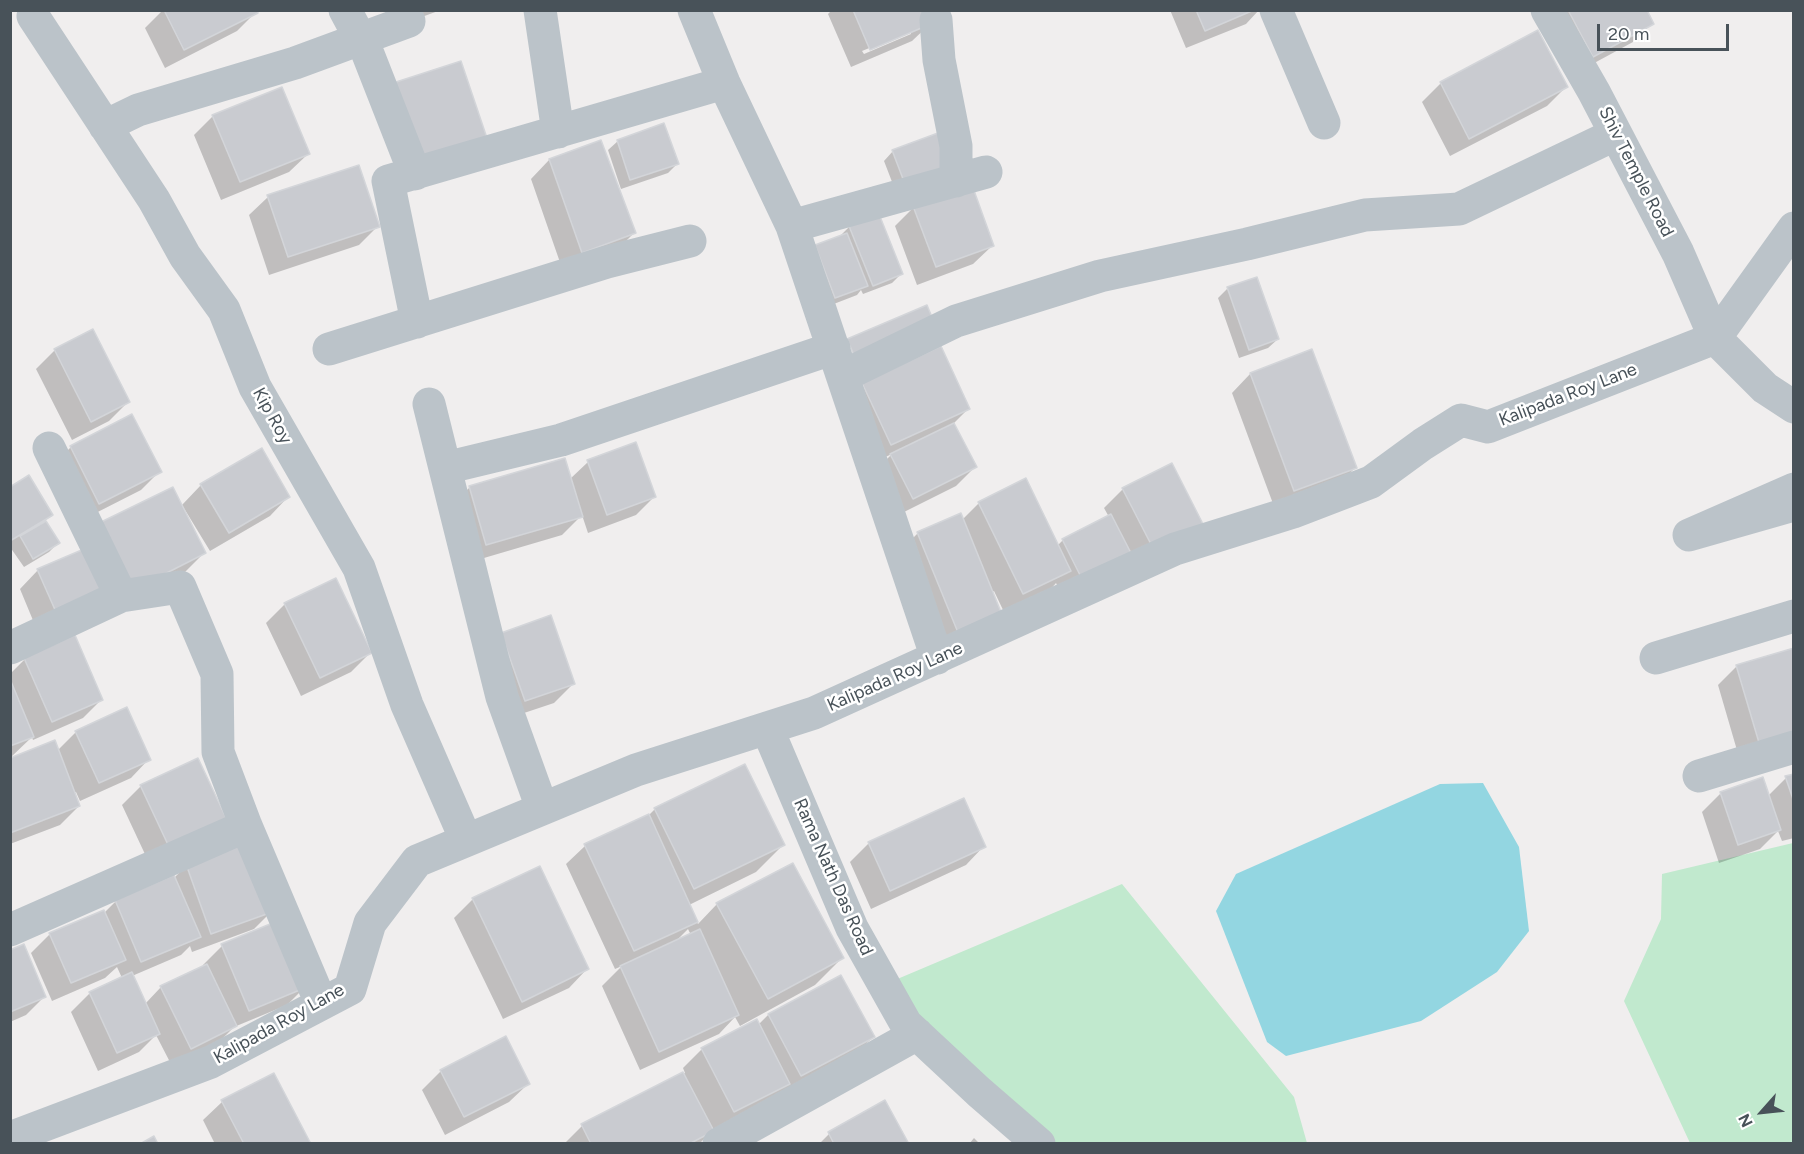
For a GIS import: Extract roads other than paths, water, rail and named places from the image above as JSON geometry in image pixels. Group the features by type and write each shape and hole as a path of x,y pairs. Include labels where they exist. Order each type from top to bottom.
{"street":[{"path":"345,10 361,39 415,174"},
{"path":"540,10 558,132"},
{"path":"694,10 724,83 792,226 937,658"},
{"path":"1276,10 1324,123"},
{"name":"Shiv Temple Road","path":"1547,10 1594,92 1678,253 1715,338"},
{"name":"Kip Roy","path":"31,17 154,200 185,256 224,310 255,387 359,568 407,705 466,840"},
{"path":"792,226 971,176 956,146 939,60 936,20"},
{"path":"105,126 138,110 295,63 409,21"},
{"path":"417,322 388,181 724,83"},
{"path":"445,468 561,440 838,362 956,321 1100,276 1365,215 1459,209 1616,134"},
{"path":"1794,228 1715,338 1765,388 1794,407"},
{"path":"329,349 607,262 690,241"},
{"name":"Kalipada Roy Lane","path":"10,1138 211,1062 350,989 370,923 417,861 636,770 814,713 1175,549 1293,512 1371,482 1461,420 1488,427 1715,338"},
{"path":"429,404 502,697 542,808"},
{"path":"49,448 121,596"},
{"path":"1794,489 1689,535 1794,506"},
{"path":"10,648 121,596 180,587 217,675 218,752 246,826 321,1003"},
{"path":"1656,658 1794,616"},
{"name":"Rama Nath Das Road","path":"767,728 852,928 906,1024 979,1092 1040,1143"},
{"path":"1699,776 1794,747"},
{"path":"10,930 246,826"},
{"path":"719,1143 917,1034"}],"water":[{"path":"1483,783 1519,847 1529,931 1497,972 1421,1021 1286,1056 1267,1042 1216,911 1236,874 1440,784"}]}
